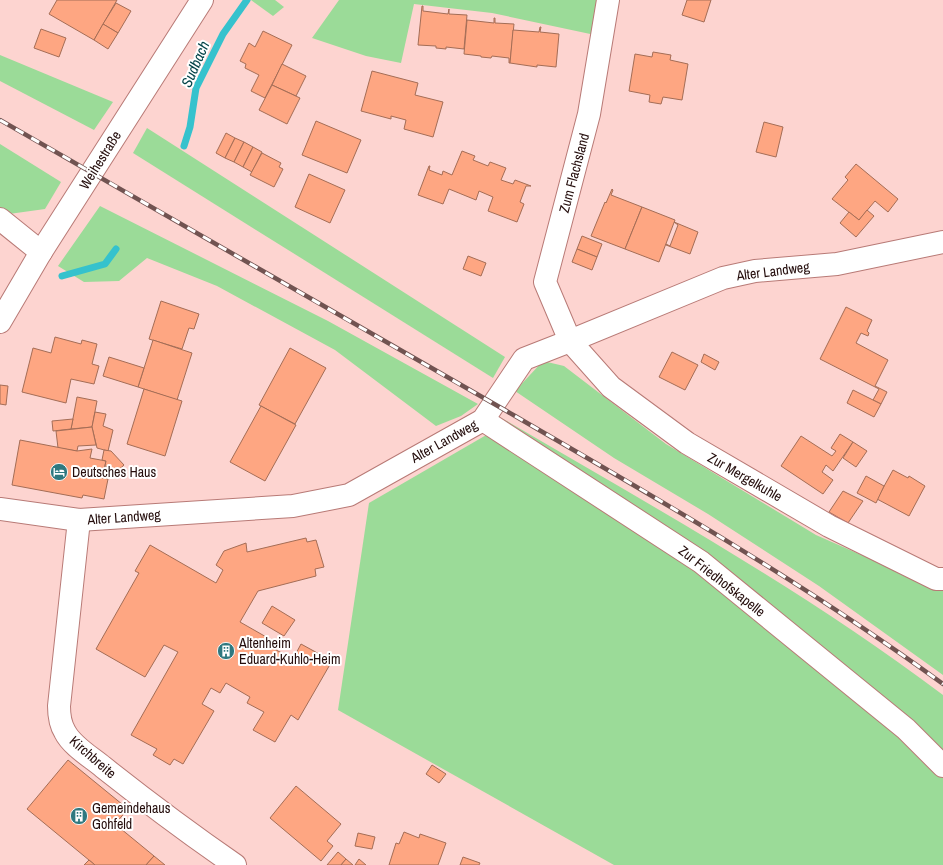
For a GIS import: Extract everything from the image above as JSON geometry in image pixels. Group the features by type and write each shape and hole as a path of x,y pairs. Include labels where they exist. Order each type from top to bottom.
{"street":[{"name":"Weihestraße","path":"0,322 41,252 202,0"},
{"name":"Zum Flachsland","path":"570,341 545,282 589,114 608,0"},
{"path":"0,219 41,252"},
{"name":"Alter Landweg","path":"0,508 79,520 293,506 348,495 483,420 524,358 570,341 723,278 755,271 837,264 943,242"},
{"name":"Zur Mergelkuhle","path":"570,341 611,387 687,443 829,526 936,579 943,579"},
{"name":"Zur Friedhofskapelle","path":"483,420 700,562 906,729 943,766"},
{"name":"Kirchbreite","path":"79,520 59,706 60,719 65,733 75,744 124,783 208,858 235,865"}],"green space":[{"path":"251,0 275,0 284,7 273,16"},
{"path":"339,0 600,0 595,35 492,13 414,4 401,63 366,56 312,38"},
{"path":"0,55 113,102 94,130 0,81"},
{"path":"147,128 505,357 493,378 133,153"},
{"path":"0,144 61,182 45,209 9,214 0,207"},
{"path":"100,206 328,321 478,404 461,416 436,426 335,350 217,286 147,258 119,281 84,282 58,266"},
{"path":"543,361 564,366 666,444 816,535 943,591 943,675 819,586 708,514 614,458 515,391"},
{"path":"500,417 669,516 781,584 890,657 943,695 943,756 701,556"},
{"path":"488,434 695,569 903,734 943,774 943,865 614,865 338,710 369,503"}],"building":[{"path":"57,0 117,0 94,40 49,14"},
{"path":"687,0 711,0 704,22 682,15"},
{"path":"116,3 131,11 118,33 103,24"},
{"path":"422,6 423,11 448,14 449,9 449,14 467,15 464,49 446,47 446,49 436,48 436,46 418,45"},
{"path":"494,18 495,23 514,24 510,63 509,58 492,56 491,58 464,54 467,20 494,23"},
{"path":"103,24 118,33 108,49 94,40"},
{"path":"540,27 540,32 559,34 556,67 537,65 537,67 510,63 513,30 539,32"},
{"path":"41,29 66,38 59,57 34,48"},
{"path":"263,31 292,45 265,98 251,91 259,75 245,68 246,64 240,61 249,43 255,47"},
{"path":"653,52 671,55 670,60 688,64 682,100 663,97 661,104 649,102 650,95 629,91 635,54 652,57"},
{"path":"282,64 306,76 296,96 272,85"},
{"path":"372,71 418,83 415,95 443,102 433,137 404,129 406,120 391,116 391,119 361,111"},
{"path":"272,85 300,98 287,124 259,110"},
{"path":"316,121 361,140 347,173 302,155"},
{"path":"764,122 783,127 776,157 756,152"},
{"path":"226,133 235,138 225,158 216,153"},
{"path":"235,138 244,142 234,162 225,158"},
{"path":"244,142 253,147 243,167 234,162"},
{"path":"253,147 262,152 252,172 243,167"},
{"path":"462,151 475,156 473,160 488,166 490,162 506,168 501,180 513,184 515,180 531,186 526,186 520,202 524,204 517,222 488,211 493,197 479,191 476,200 449,189 443,204 418,195 429,166 429,170 442,175 443,171 452,175"},
{"path":"262,153 281,163 279,167 283,169 274,187 250,175"},
{"path":"856,164 898,199 888,212 875,201 859,220 832,199 848,180 845,177"},
{"path":"309,174 345,190 330,223 295,207"},
{"path":"612,189 611,195 642,207 625,249 591,236"},
{"path":"642,207 675,220 659,262 625,249"},
{"path":"867,210 874,216 856,237 840,223 849,212 859,220"},
{"path":"674,222 698,232 690,254 666,245 670,246 678,225"},
{"path":"582,236 602,244 597,257 577,249"},
{"path":"577,249 597,257 592,270 572,262"},
{"path":"468,256 486,263 481,276 463,269"},
{"path":"161,301 199,314 194,329 189,328 182,349 149,339"},
{"path":"846,307 872,320 867,331 869,333 868,336 861,333 856,343 888,360 875,386 887,392 881,404 873,400 879,389 820,359"},
{"path":"55,337 81,344 82,340 97,344 92,364 99,366 94,384 71,379 66,403 22,392 33,348 51,353"},
{"path":"153,340 192,353 177,400 138,387"},
{"path":"290,348 326,368 295,424 259,405"},
{"path":"672,352 698,365 685,390 659,377"},
{"path":"704,354 719,362 715,370 701,362"},
{"path":"109,357 144,368 138,387 103,376"},
{"path":"0,385 8,386 6,405 0,404"},
{"path":"144,389 182,401 165,456 127,444"},
{"path":"853,390 881,404 874,417 847,403"},
{"path":"77,397 97,401 92,427 71,429"},
{"path":"261,406 296,425 265,481 230,462"},
{"path":"95,412 106,414 103,426 113,430 108,451 97,448 92,427"},
{"path":"73,419 71,429 53,431 52,421"},
{"path":"92,427 96,445 78,446 77,451 58,448 56,431"},
{"path":"840,434 853,442 833,471 826,465 822,472 833,480 823,494 781,466 801,436 832,456 836,451 831,448"},
{"name":"Deutsches Haus","path":"20,440 77,451 92,449 90,458 106,461 102,478 108,479 104,499 83,495 82,498 12,485"},
{"path":"853,442 867,451 856,467 843,458"},
{"path":"104,450 111,451 124,465 115,473 109,467 105,466 106,461 102,460"},
{"path":"893,470 908,478 909,476 925,486 909,516 877,499"},
{"path":"866,476 884,486 876,503 857,493"},
{"path":"843,491 863,501 848,523 829,512"},
{"name":"Altenheim Eduard-Kuhlo-Heim","path":"306,538 307,542 316,540 324,567 315,569 316,576 258,591 240,622 268,638 265,644 293,659 301,644 332,661 298,720 291,715 275,742 253,730 264,712 247,703 250,697 226,683 220,693 211,688 202,704 214,711 183,764 174,759 170,765 153,755 157,749 131,735 178,652 164,645 145,677 96,649 139,573 135,571 150,545 216,583 223,570 216,565 224,551 246,543 247,552"},
{"path":"272,606 295,620 284,636 262,623"},
{"name":"Gemeindehaus Gohfeld","path":"68,760 128,809 115,824 154,856 146,865 95,865 27,809"},
{"path":"432,765 446,774 439,783 426,774"},
{"path":"296,786 341,824 327,841 333,846 321,861 270,818"},
{"path":"404,832 419,838 420,834 446,843 438,865 389,865 396,843 399,844"},
{"path":"358,833 375,837 372,849 355,846"},
{"path":"338,852 346,859 341,865 327,865"},
{"path":"154,856 165,865 146,865"},
{"path":"463,857 480,863 479,865 460,865"},
{"path":"346,859 353,865 341,865"},
{"path":"359,859 366,865 355,865"},
{"path":"89,860 95,865 84,865"}],"waterway":[{"name":"Sudbach","path":"184,146 190,127 196,88 223,34 247,0"},
{"name":"Sudbach","path":"62,276 105,264 116,249"}],"railway":[{"path":"0,120 671,507 836,610 943,684"}],"place":[{"name":"Deutsches Haus","path":"59,472"},
{"name":"Altenheim Eduard-Kuhlo-Heim","path":"226,651"},
{"name":"Gemeindehaus Gohfeld","path":"79,816"}]}
